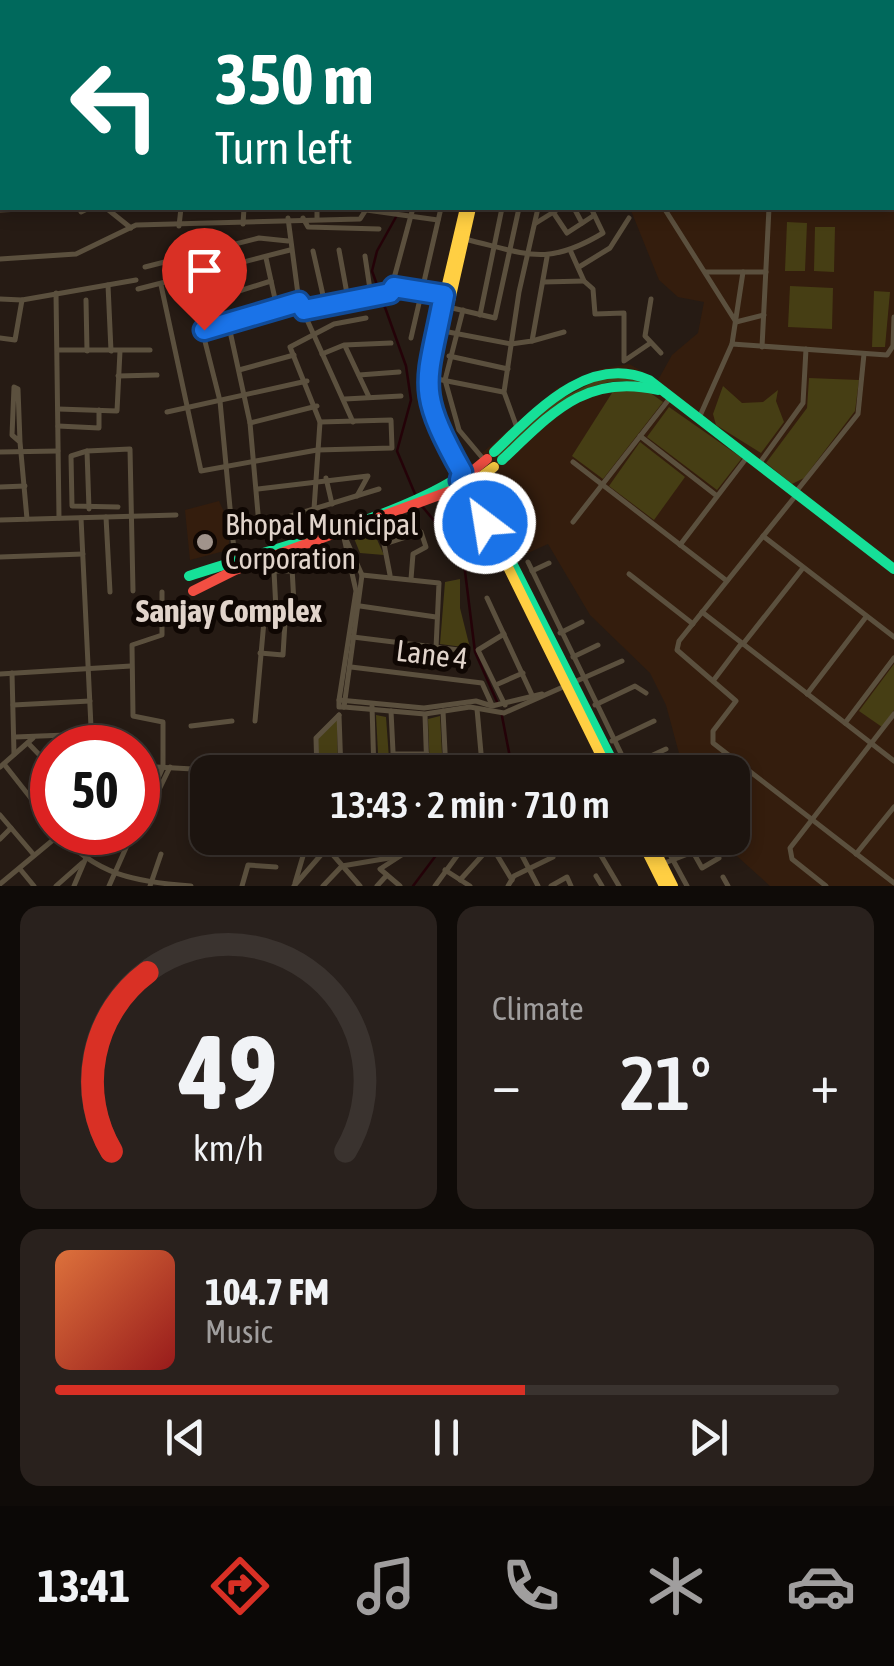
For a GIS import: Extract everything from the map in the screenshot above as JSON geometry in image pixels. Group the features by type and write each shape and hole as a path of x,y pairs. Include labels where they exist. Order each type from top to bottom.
{"main road":[{"path":"468,210 464,240 425,378 426,396 616,755"},
{"path":"467,479 436,405 432,378 449,332 447,301 468,210"},
{"path":"189,576 263,560 467,479 586,391 619,381 666,394 894,569"},
{"path":"193,590 236,566 343,531"},
{"path":"574,681 602,755"},
{"path":"648,855 664,886"},
{"path":"662,855 673,886"}],"street":[{"path":"81,212 85,210"},
{"path":"108,210 131,228"},
{"path":"179,226 181,210"},
{"path":"243,224 244,210"},
{"path":"316,218 317,210"},
{"path":"0,258 76,254 131,228 243,224 288,218 360,219 366,210"},
{"path":"412,338 440,210"},
{"path":"480,315 502,210"},
{"path":"304,310 392,290 422,291 463,310 496,318 519,210"},
{"path":"516,425 504,392 518,292 538,210"},
{"path":"464,240 547,257 571,252 603,233 592,211 566,233 556,210 534,225"},
{"path":"575,210 582,223"},
{"path":"665,210 736,322"},
{"path":"762,347 769,210"},
{"path":"392,290 409,211 438,220"},
{"path":"288,218 299,302 353,422"},
{"path":"303,218 308,227 379,229"},
{"path":"579,267 610,248 629,218"},
{"path":"145,267 259,238 289,241"},
{"path":"138,289 290,250"},
{"path":"339,250 348,299"},
{"path":"212,251 224,295"},
{"path":"312,251 324,304"},
{"path":"571,252 584,281 593,289 595,314 624,313 625,362 649,344"},
{"path":"365,256 372,295"},
{"path":"266,257 277,308"},
{"path":"532,341 547,257"},
{"path":"706,272 766,272"},
{"path":"699,418 732,344 743,272"},
{"path":"189,278 220,400 236,566"},
{"path":"0,300 22,300 136,280"},
{"path":"197,304 271,280"},
{"path":"542,282 584,281"},
{"path":"108,285 110,351"},
{"path":"161,285 201,471 317,450 392,448 392,420 320,422"},
{"path":"502,289 518,292"},
{"path":"56,293 59,518"},
{"path":"651,299 644,326 649,344 660,353"},
{"path":"0,338 15,340 22,300"},
{"path":"86,300 87,351"},
{"path":"204,330 299,302"},
{"path":"463,310 449,332 446,380 459,430 492,460"},
{"path":"736,322 764,314"},
{"path":"732,344 864,354 891,352 894,317"},
{"path":"314,509 320,422 317,406 290,347 314,332 366,318"},
{"path":"228,322 250,423 259,525"},
{"path":"449,332 511,344 564,332"},
{"path":"322,354 344,345 391,343"},
{"path":"344,345 369,397"},
{"path":"759,464 803,404 806,349"},
{"path":"57,350 150,350"},
{"path":"58,408 116,411 120,352"},
{"path":"864,354 860,409 702,612 677,650 736,701 713,731 713,743 891,881 894,872"},
{"path":"239,370 294,355"},
{"path":"449,356 508,369"},
{"path":"358,375 398,372"},
{"path":"118,376 157,375"},
{"path":"432,378 504,392"},
{"path":"167,412 306,381"},
{"path":"20,442 12,434 14,387 18,390 27,519"},
{"path":"573,522 640,436 666,394"},
{"path":"345,399 401,396"},
{"path":"250,423 317,406"},
{"path":"58,426 99,428 100,410"},
{"path":"640,436 717,496"},
{"path":"118,507 72,506 71,456 86,450 130,449 133,592"},
{"path":"86,450 89,509"},
{"path":"0,452 58,451"},
{"path":"680,545 748,456"},
{"path":"573,462 727,581"},
{"path":"258,489 316,479 368,476 357,496"},
{"path":"326,478 332,504"},
{"path":"0,487 25,486"},
{"path":"235,533 378,490"},
{"path":"0,520 176,515"},
{"path":"106,517 110,592"},
{"path":"81,518 91,725"},
{"path":"340,755 341,706 362,575 343,531"},
{"path":"316,755 316,738 341,706 351,667 355,580 343,531"},
{"path":"390,575 384,544 421,532 426,546 413,554 411,578"},
{"path":"763,536 894,638"},
{"path":"255,721 264,621 295,622 291,550"},
{"path":"0,557 83,554"},
{"path":"263,560 274,571 276,610"},
{"path":"528,562 573,658 574,681 596,705 618,755"},
{"path":"532,571 549,563"},
{"path":"712,682 804,568"},
{"path":"274,571 293,570"},
{"path":"629,574 693,624"},
{"path":"355,580 362,575 390,575 439,583 436,648"},
{"path":"160,785 167,767 163,722 133,716 132,645 162,635 162,592"},
{"path":"488,598 533,699"},
{"path":"360,606 438,617"},
{"path":"702,612 894,761"},
{"path":"807,694 866,616"},
{"path":"260,652 283,655 285,622"},
{"path":"560,633 582,622"},
{"path":"504,634 478,650 492,684 523,673"},
{"path":"352,636 459,650"},
{"path":"573,658 598,645"},
{"path":"845,723 894,658"},
{"path":"341,706 424,711 477,705 499,708 533,699 622,661"},
{"path":"0,674 132,666"},
{"name":"Lane 4","path":"351,667 482,684 499,708"},
{"path":"12,674 14,754"},
{"path":"498,685 499,708"},
{"path":"596,705 635,686 646,694"},
{"path":"13,704 90,701"},
{"path":"372,705 391,711 443,711 477,705"},
{"path":"372,705 374,755"},
{"path":"477,705 481,755"},
{"path":"391,711 393,754 427,754 424,711"},
{"path":"443,711 445,755"},
{"path":"826,886 790,854 894,714"},
{"path":"192,726 232,721"},
{"path":"612,741 654,721"},
{"path":"14,737 30,736"},
{"path":"28,743 2,766 30,799"},
{"path":"655,755 666,749"},
{"path":"160,767 190,768"},
{"path":"160,781 167,767"},
{"path":"856,854 894,808"},
{"path":"0,814 34,856 0,884"},
{"path":"0,839 11,828"},
{"path":"668,862 693,852 702,868 719,858"},
{"path":"151,882 161,854"},
{"path":"79,855 114,874 191,886"},
{"path":"74,886 87,855"},
{"path":"109,886 123,855"},
{"path":"296,885 322,855"},
{"path":"333,855 356,885"},
{"path":"322,886 342,866 400,855"},
{"path":"400,855 380,869 400,886"},
{"path":"436,886 457,855"},
{"path":"460,880 482,855"},
{"path":"496,855 510,883 529,868 553,857"},
{"path":"522,855 538,886"},
{"path":"601,855 620,886"},
{"path":"666,855 686,886"},
{"path":"296,885 304,856"},
{"path":"56,886 84,861"},
{"path":"242,886 248,865 276,868"},
{"path":"20,869 34,886"},
{"path":"445,870 470,886"},
{"path":"377,886 387,876"},
{"path":"596,876 602,886"},
{"path":"722,877 728,886"},
{"path":"550,886 567,878 572,886"}],"shaded area":[{"path":"631,210 894,210 894,886 770,886 736,855 750,855 750,755 679,755 666,705 650,673 590,615 548,544 528,553 487,483 498,471 482,453 556,389 601,369 629,364 658,380 672,355 698,333 704,302 678,297 659,280"},
{"path":"787,222 807,223 805,271 785,271"},
{"path":"815,227 835,227 834,272 814,271"},
{"path":"790,286 833,288 832,329 788,327"},
{"path":"874,291 890,292 885,347 872,347"},
{"path":"607,375 630,375 653,386 607,382 587,389 551,412 500,458 496,454 549,405"},
{"path":"809,378 859,380 855,411 804,478 792,484 766,463 807,408"},
{"path":"617,385 649,392 663,402 603,479 572,456"},
{"path":"723,386 742,403 763,402 778,390 776,401 784,422 761,453 716,425 713,414"},
{"path":"669,407 742,458 717,490 647,437"},
{"path":"640,442 685,477 654,520 609,486"},
{"path":"219,501 231,527 228,550 190,560 185,510"},
{"path":"370,524 384,555 360,553 351,531"},
{"path":"460,579 460,608 470,648 440,644 445,582"},
{"path":"894,664 894,710 882,727 859,711"},
{"path":"376,715 386,717 389,755 378,755"},
{"path":"440,716 442,755 429,755 428,719"},
{"path":"337,718 338,755 318,755 318,739"}],"waterway":[{"path":"400,210 377,251 372,271 406,366 411,400 397,451 415,494"},
{"path":"421,505 463,555 475,652 498,704"},
{"path":"502,716 510,755"},
{"path":"413,886 436,855"}],"traffic: fast":[{"path":"494,452 545,405 584,381 605,374 649,380 894,569"},
{"path":"502,460 571,401 610,387 658,390"},
{"path":"189,576 365,520 459,477"},
{"path":"472,484 609,755"}],"traffic: slow":[{"path":"461,471 432,412 425,378 465,210"},
{"path":"466,470 436,405 432,380 471,210"},
{"path":"468,486 494,467"},
{"path":"468,486 601,755"},
{"path":"648,855 664,886"},
{"path":"658,855 673,886"}],"traffic: jam":[{"path":"470,473 487,459"},
{"path":"193,591 235,570 464,486"}],"place":[{"name":"Bhopal Municipal Corporation","path":"205,542"}],"district":[{"name":"Sanjay Complex","path":"229,611"}],"route":[{"path":"204,330 299,302 304,310 390,293 394,287 444,295 425,378 426,396 462,472 460,480 468,486 485,523"}]}
